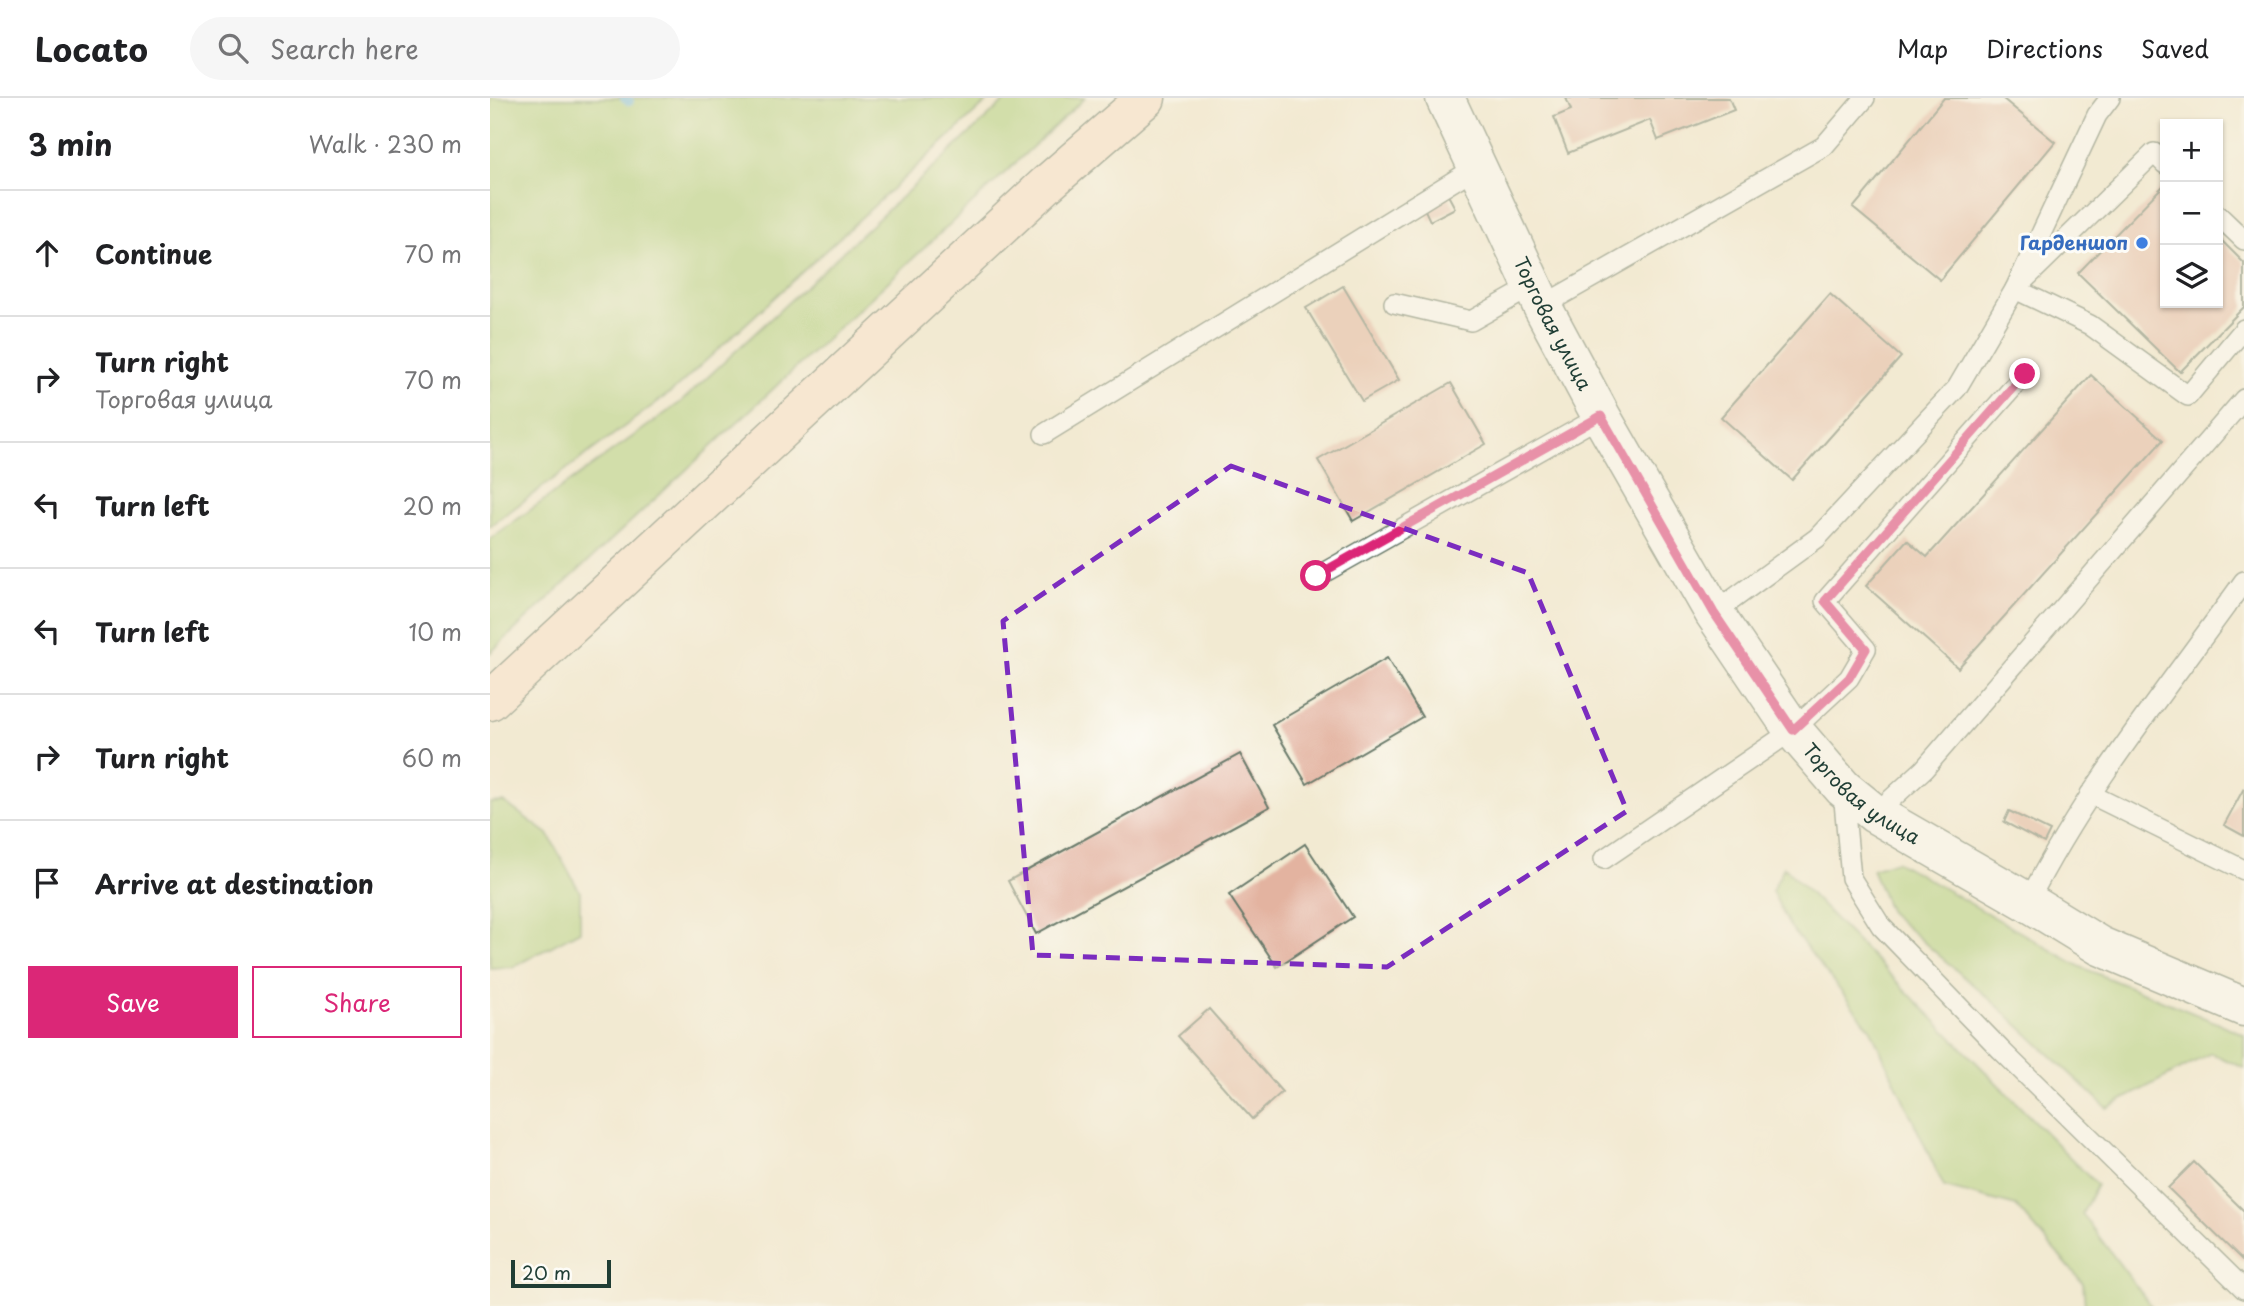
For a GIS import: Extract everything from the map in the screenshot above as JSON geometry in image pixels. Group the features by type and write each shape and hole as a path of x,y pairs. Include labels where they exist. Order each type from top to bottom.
{"main road":[{"path":"490,701 1047,184 1146,98"}],"street":[{"name":"Торговая улица","path":"1446,98 1537,296 1601,416 1714,613 1793,730 1843,788 1875,814 2028,902 2100,947 2244,1007"}],"lane":[{"path":"1394,303 1471,321 1537,296 1824,146 1865,98"},
{"path":"1714,613 1817,538 1957,388 2015,289 2097,114 2110,98"},
{"path":"2015,289 2154,153 2160,159"},
{"path":"1044,434 1478,166"},
{"path":"2223,220 2244,240"},
{"path":"2015,289 2090,325 2188,396 2244,329"},
{"path":"1604,859 1793,730 1849,678 1866,649 1825,601 2025,374"},
{"path":"1875,814 1924,769 2244,400"},
{"path":"1316,576 1601,416"},
{"path":"2028,902 2090,794 2244,582"},
{"path":"1843,788 1852,877 1881,926 2001,1050 2244,1289"},
{"path":"2090,794 2244,870"}],"highlighted area":[{"path":"1231,466 1528,573 1627,811 1387,967 1033,955 1003,621"}],"green space":[{"path":"490,98 991,98 675,389 490,526"},
{"path":"1008,98 1085,98 490,653 490,539 681,402"},
{"path":"504,802 548,834 580,892 580,931 513,967 490,968 490,803"},
{"path":"1896,861 2081,967 2244,1034 2244,1068 2211,1053 2107,1108 2001,1009 1890,913 1872,869"},
{"path":"1784,867 2097,1185 2082,1214 2151,1306 2085,1306 2083,1283 2016,1206 1944,1187 1871,1030 1789,925 1772,891"}],"building":[{"path":"1566,98 1729,98 1734,110 1658,140 1650,120 1568,153 1554,117 1571,110"},
{"path":"1944,98 2002,98 2055,142 1940,280 1853,208"},
{"path":"2160,189 2160,308 2223,308 2223,242 2244,263 2244,307 2180,372 2078,273"},
{"path":"1448,195 1455,208 1430,221 1424,208"},
{"path":"1343,286 1399,380 1362,401 1306,308"},
{"path":"1830,294 1901,357 1792,480 1721,417"},
{"path":"2091,375 2163,440 1958,668 1866,586 1907,540 1927,557"},
{"path":"1451,383 1486,444 1353,521 1318,460"},
{"path":"1387,658 1422,717 1307,784 1272,725"},
{"path":"1240,754 1269,807 1036,934 1008,881"},
{"path":"2244,788 2244,836 2224,825"},
{"path":"2009,811 2050,831 2044,843 2004,822"},
{"path":"1305,844 1353,917 1277,967 1229,895"},
{"path":"1209,1009 1282,1092 1252,1119 1178,1036"},
{"path":"2194,1162 2244,1211 2244,1262 2168,1188"}],"waterway":[{"path":"625,98 629,101"}],"place":[{"name":"Гарденшоп","path":"2142,243"}],"route":[{"path":"1316,576 1601,416 1714,613 1793,730 1849,678 1866,649 1825,601 2025,374"}]}
